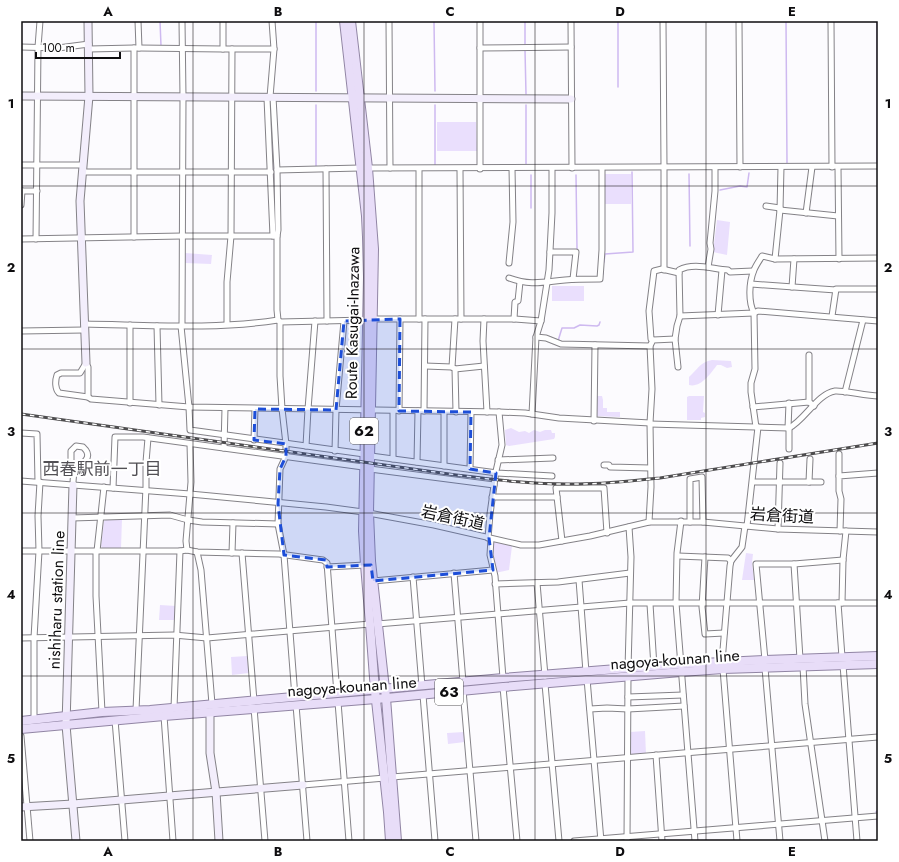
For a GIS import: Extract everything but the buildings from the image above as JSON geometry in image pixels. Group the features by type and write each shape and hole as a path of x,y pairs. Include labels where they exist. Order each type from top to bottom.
{"main road":[{"name":"Route Kasugai-Inazawa","path":"344,21 356,98 364,168 370,320 365,565 386,698 390,841"},
{"name":"Route Kasugai-Inazawa","path":"351,21 356,98"},
{"name":"Route Kasugai-Inazawa","path":"366,513 373,581 375,690 397,841"},
{"name":"nagoya-kounan line","path":"338,698 375,690 422,686 463,686 722,665 842,661 878,656"},
{"name":"nagoya-kounan line","path":"842,661 878,664"},
{"name":"nagoya-kounan line","path":"628,673 654,667 681,668"},
{"name":"nagoya-kounan line","path":"21,729 164,716 211,708 254,704 338,698 376,699 423,695 463,686"},
{"name":"nagoya-kounan line","path":"21,720 102,712 174,708 211,708"}],"street":[{"path":"36,239 37,96 40,21"},
{"path":"88,21 89,96 80,201 84,327 86,363 88,367 88,397"},
{"path":"134,237 134,96 138,21"},
{"path":"182,21 183,172 181,326 190,430 444,466 552,476"},
{"path":"223,21 224,49"},
{"path":"272,21 274,49 270,97 271,172 275,236 277,310 279,321 280,376 286,444 286,456 280,469 278,524 284,555 307,841"},
{"path":"389,21 390,168"},
{"path":"480,21 480,168"},
{"path":"571,21 572,168"},
{"path":"663,21 664,270"},
{"path":"739,21 740,167"},
{"path":"831,21 832,167"},
{"path":"21,47 58,48 89,46 182,49 274,49"},
{"path":"480,48 571,47"},
{"path":"227,324 227,282 231,236 232,49"},
{"path":"21,96 571,99"},
{"path":"270,97 277,170 278,230 275,236"},
{"path":"21,165 134,172 271,172"},
{"path":"277,170 364,168 715,168 878,166"},
{"path":"775,259 780,209 781,167"},
{"path":"806,213 812,167"},
{"path":"838,167 838,259"},
{"path":"418,168 419,320"},
{"path":"460,168 462,320"},
{"path":"509,263 512,222 512,168"},
{"path":"532,414 536,337 541,321 548,282 552,214 552,168"},
{"path":"509,278 520,282 600,279 602,250 602,168"},
{"path":"708,267 711,249 710,243 715,191 715,168"},
{"path":"326,169 327,321"},
{"path":"21,205 21,191 37,191"},
{"path":"766,206 806,213 838,216"},
{"path":"21,239 275,236"},
{"path":"550,252 576,252 574,279"},
{"path":"737,841 722,665 731,561 742,547 753,482 757,427 751,392 751,383 755,369 754,313 750,298 754,271 762,256 775,259 878,258"},
{"path":"792,287 794,259"},
{"path":"678,367 675,339 680,316 680,270 686,266 708,267 728,270 730,272 754,271"},
{"path":"653,340 651,339 649,320 651,282 654,271 664,270 679,273"},
{"path":"718,315 722,270"},
{"path":"514,319 515,302 518,301 520,282"},
{"path":"751,284 836,290 878,289"},
{"path":"832,316 836,290"},
{"path":"680,316 754,313 758,311 878,321"},
{"path":"424,411 425,319"},
{"path":"21,331 130,325 181,326 279,321 425,319 514,319 541,321"},
{"path":"455,319 453,368 456,412"},
{"path":"484,319 482,331 487,412"},
{"path":"393,459 400,320"},
{"path":"845,392 862,320"},
{"path":"306,446 315,321"},
{"path":"335,450 336,410 344,321"},
{"path":"130,325 130,403"},
{"path":"157,326 159,405"},
{"path":"536,337 546,338 560,344 650,346"},
{"path":"653,340 675,339"},
{"path":"650,522 650,423 652,389 650,346 653,340"},
{"path":"594,421 595,345"},
{"path":"809,354 809,402"},
{"path":"80,373 86,363"},
{"path":"425,366 453,368 484,366"},
{"path":"88,377 80,373 61,373 57,375 55,379 56,390 59,393 88,397 91,399 189,407 499,412 594,421 788,428 827,394 836,391 878,396"},
{"path":"753,407 809,402 814,406"},
{"path":"789,403 788,428 790,449"},
{"path":"224,448 225,408"},
{"path":"254,440 255,409"},
{"path":"417,462 418,411"},
{"path":"444,412 444,466"},
{"path":"470,469 471,412"},
{"path":"499,412 502,445 492,497 490,555 495,576 517,841"},
{"path":"21,434 37,434 39,551 34,638 34,719"},
{"path":"113,488 115,437 148,438 494,485"},
{"path":"136,710 148,438"},
{"path":"187,550 186,541 190,494 190,444"},
{"path":"73,484 74,473 71,468 71,450 76,446 83,447 87,452 87,458 85,463 74,473"},
{"path":"839,454 839,491 841,499 840,531"},
{"path":"498,460 553,458"},
{"path":"809,482 810,458"},
{"path":"778,529 780,463"},
{"path":"604,465 609,465 610,467 650,468"},
{"path":"839,476 878,473"},
{"path":"690,522 690,479 702,477 702,522"},
{"name":"岩倉街道","path":"21,481 73,484 279,502 366,513 434,525 529,546 607,533 650,522 702,522 778,529 878,532"},
{"path":"753,482 821,482"},
{"name":"nishiharu station line","path":"73,484 66,725 76,841"},
{"path":"102,712 96,551 104,487"},
{"path":"562,541 556,488 604,488 607,533"},
{"path":"492,497 557,497"},
{"path":"72,518 170,515 202,522 278,524"},
{"path":"681,522 676,603 695,841"},
{"path":"232,553 233,523"},
{"path":"627,839 628,673 631,557 629,527"},
{"path":"846,531 840,603 842,661 857,841"},
{"path":"21,551 187,550 197,552 284,555 323,560 327,563 349,841"},
{"path":"174,708 180,551"},
{"path":"197,552 201,570 207,638 211,708 210,752 216,792 219,841"},
{"path":"242,553 265,841"},
{"path":"678,556 728,558 731,561"},
{"path":"705,557 703,603 705,634 724,634"},
{"path":"780,841 756,564 794,564 843,560"},
{"path":"794,564 805,704 825,841"},
{"path":"327,567 365,565"},
{"path":"373,581 493,570"},
{"path":"454,573 476,841"},
{"path":"495,584 580,580 630,573"},
{"path":"414,577 422,686"},
{"path":"580,580 601,840"},
{"path":"537,583 559,841"},
{"path":"21,638 98,636 177,636 207,638 630,603 878,603"},
{"path":"650,604 654,667"},
{"path":"423,695 435,841"},
{"path":"628,696 683,695"},
{"path":"590,709 628,709 684,706"},
{"path":"164,716 173,841"},
{"path":"115,720 125,841"},
{"path":"21,736 24,807 30,841"},
{"path":"24,807 345,782 878,737"},
{"path":"656,755 662,841"},
{"path":"574,841 627,839 736,827 878,816"}],"highlighted area":[{"path":"400,319 399,411 471,412 470,469 496,473 489,538 493,570 373,581 371,565 327,567 326,560 284,555 278,504 280,469 286,456 286,444 254,440 255,409 336,410 344,321"}],"shaded area":[{"path":"437,122 476,122 477,151 437,151"},
{"path":"605,174 631,174 631,204 605,204"},
{"path":"717,220 730,222 727,255 713,252"},
{"path":"185,253 212,255 211,264 185,263"},
{"path":"552,286 584,286 584,301 552,301"},
{"path":"712,360 731,361 732,367 727,368 717,365 709,376 702,382 689,385 689,377 702,364"},
{"path":"595,396 602,396 603,408 607,408 607,412 620,412 620,417 595,416"},
{"path":"704,396 703,412 705,413 705,417 701,418 701,420 687,420 687,397"},
{"path":"511,428 519,432 525,431 529,433 534,430 540,432 551,430 552,433 555,433 555,437 554,439 509,446 506,445 505,430"},
{"path":"122,519 121,548 103,549 101,546 104,521"},
{"path":"494,542 512,546 509,570 495,573 491,555 492,543"},
{"path":"746,553 753,554 752,563 754,580 742,580"},
{"path":"160,605 176,606 175,620 159,620"},
{"path":"247,656 249,673 232,675 231,657"},
{"path":"645,731 646,754 632,755 630,753 630,732"},
{"path":"464,732 465,742 448,744 447,733"}],"waterway":[{"path":"160,21 161,46"},
{"path":"316,21 316,91"},
{"path":"525,21 525,45"},
{"path":"618,21 618,87"},
{"path":"786,21 787,164"},
{"path":"877,21 877,162"},
{"path":"434,22 435,91"},
{"path":"525,50 526,94"},
{"path":"316,105 316,167"},
{"path":"435,105 435,165"},
{"path":"526,105 526,164"},
{"path":"271,106 274,197"},
{"path":"604,262 605,254 633,252 632,172"},
{"path":"720,190 740,186 747,187 749,173"},
{"path":"689,174 690,246"},
{"path":"531,175 531,208"},
{"path":"576,175 577,249"},
{"path":"603,265 603,274"},
{"path":"558,341 562,328 574,328 580,325 597,326 600,322"},
{"path":"877,819 878,832"}],"railway":[{"path":"21,414 456,475 547,484 598,483 660,478 878,443"}],"district":[{"name":"西春駅前一丁目","path":"102,469"}]}
